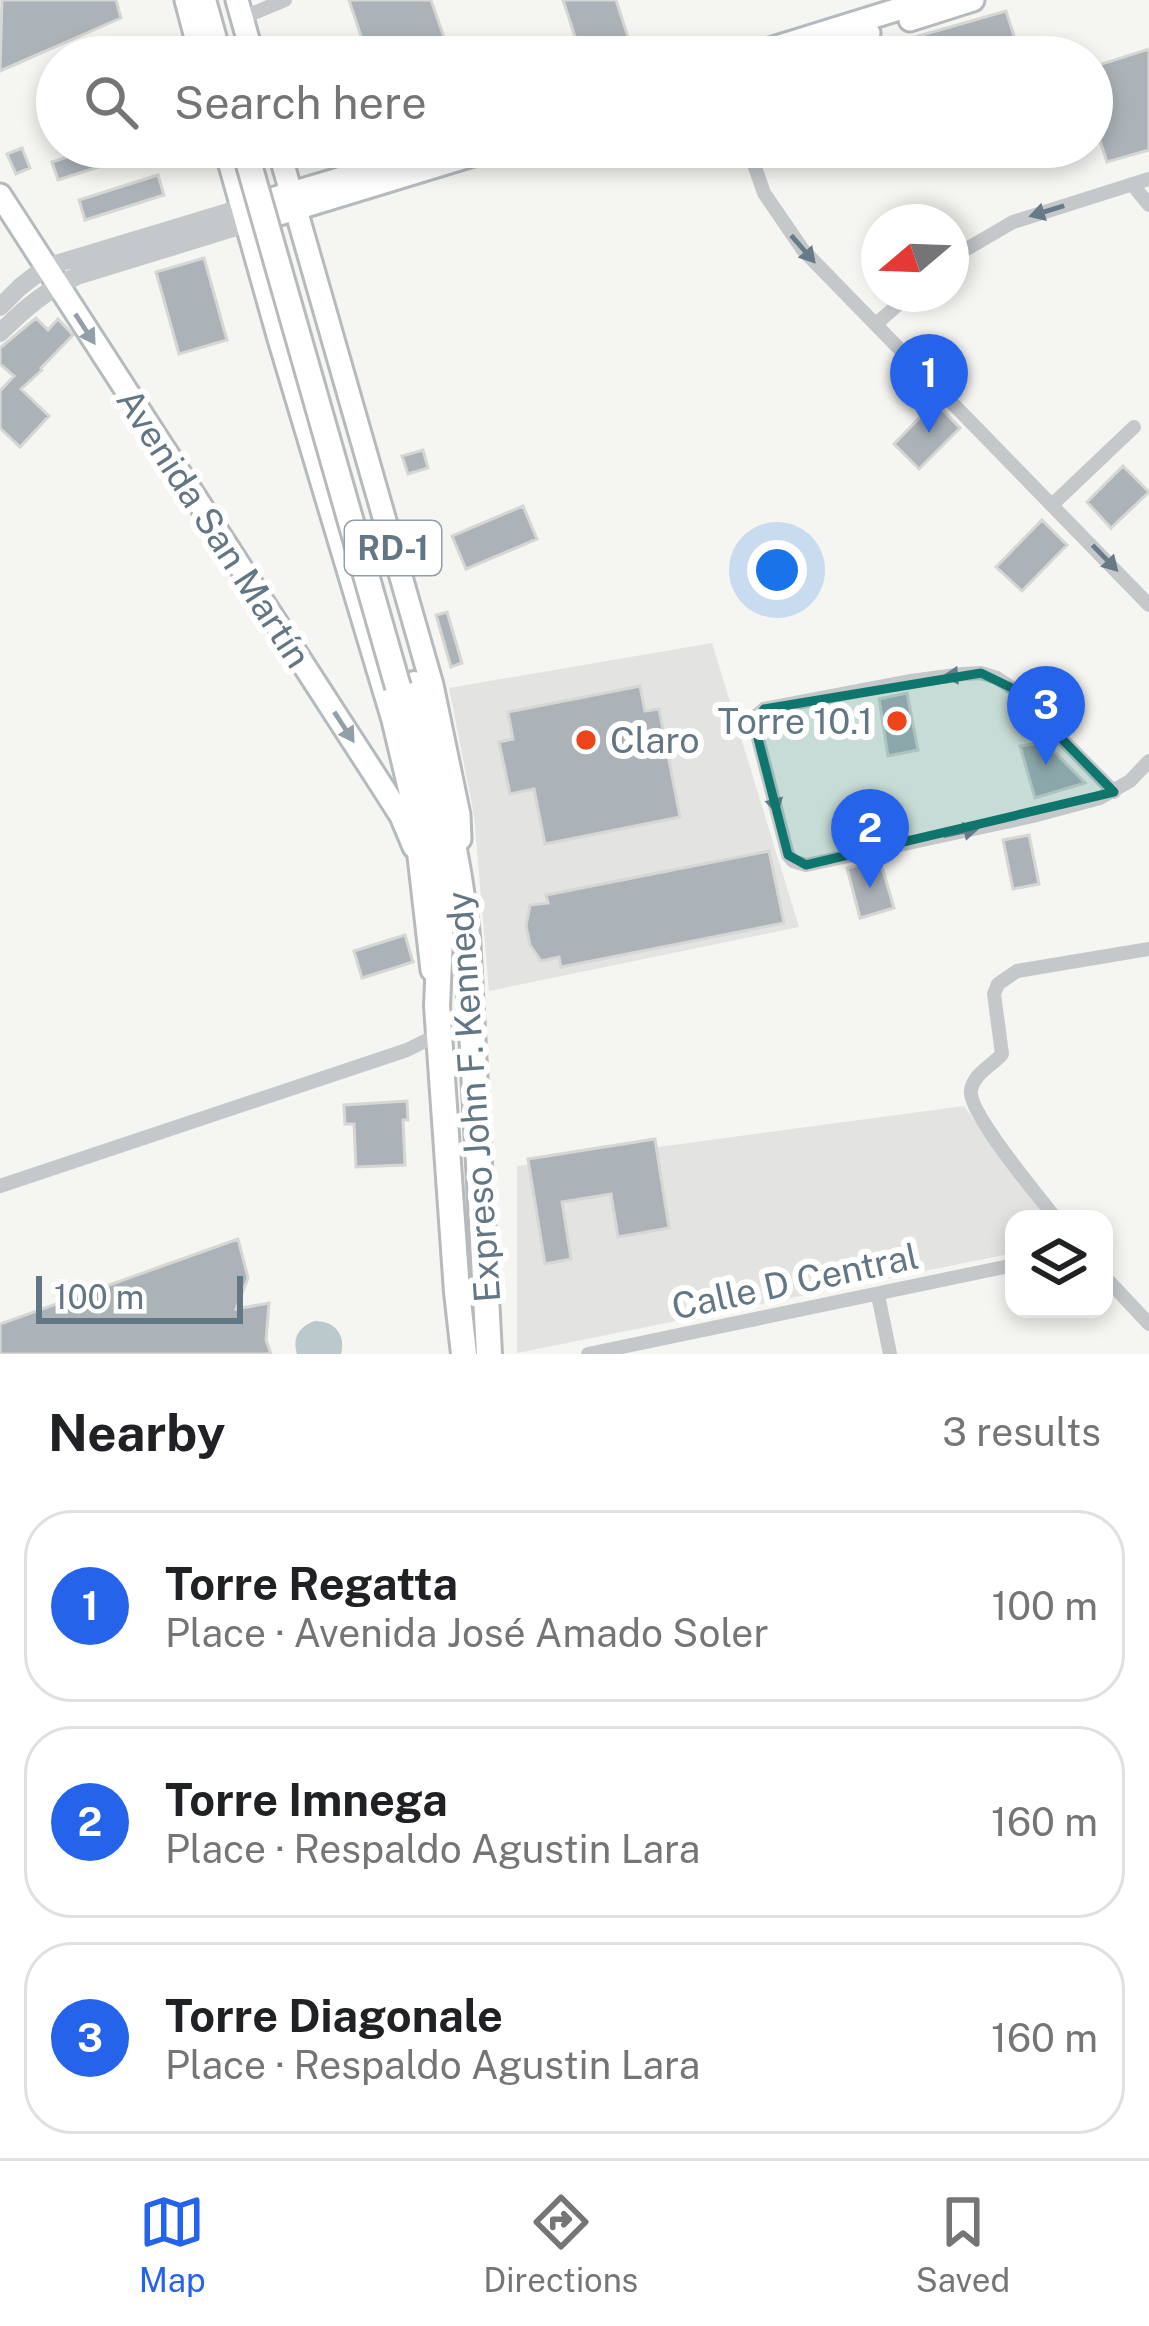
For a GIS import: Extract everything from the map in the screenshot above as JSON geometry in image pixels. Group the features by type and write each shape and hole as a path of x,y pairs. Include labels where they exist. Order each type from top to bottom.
{"highway":[{"path":"202,0 213,36"},
{"path":"220,0 238,36"},
{"name":"Expreso John F. Kennedy","path":"246,168 406,686 430,742 462,893 489,1354"},
{"name":"Expreso John F. Kennedy","path":"266,168 406,686 426,796 441,914 437,1006 460,1354"}],"main road":[{"path":"185,0 195,36"},
{"path":"812,36 928,0"},
{"path":"861,36 973,0"},
{"name":"RD-1","path":"231,168 393,720 413,804 437,1006"},
{"name":"RD-1","path":"282,168 432,686 459,815 462,893"},
{"path":"293,201 386,168"},
{"path":"244,216 419,168"},
{"name":"Avenida San Martín","path":"0,195 390,798 422,864"},
{"path":"289,366 291,345 269,265 273,253 282,249 293,249 302,259 322,332 338,350"}],"street":[{"path":"239,9 286,0"},
{"path":"755,168 764,193 802,250 1149,605"},
{"path":"969,248 1013,222 1149,179"},
{"path":"1132,184 1149,205"},
{"path":"0,307 20,286 244,216"},
{"path":"0,333 51,276"},
{"path":"876,324 890,312"},
{"path":"1053,504 1134,427"},
{"path":"1114,792 1012,688 981,674 911,681 764,709 754,724 788,855 806,865 1033,816 1114,792 1149,761"},
{"path":"1049,1210 971,1101 975,1078 1002,1054 994,994 998,984 1017,971 1149,949"},
{"path":"0,1186 406,1050 439,1034"},
{"name":"Calle D Central","path":"588,1354 1005,1267"},
{"path":"1113,1286 1149,1324"},
{"path":"878,1295 890,1354"}],"highlighted area":[{"path":"981,673 1012,688 1114,792 806,865 788,855 754,723 764,709"}],"shaded area":[{"path":"712,643 799,927 489,991 474,815 449,688"},
{"path":"964,1106 1039,1210 1005,1210 1005,1255 517,1353 517,1166"},
{"path":"315,1321 337,1330 341,1354 297,1354 298,1333"}],"building":[{"path":"2,0 116,0 121,18 80,36 36,36 36,55 0,71"},
{"path":"349,0 431,0 444,36 361,36"},
{"path":"563,0 616,0 628,36 575,36"},
{"path":"1006,11 1014,36 918,36"},
{"path":"1149,49 1149,150 1113,160 1113,60"},
{"path":"22,148 30,168 16,174 7,154"},
{"path":"54,168 95,168 58,180"},
{"path":"158,175 164,195 85,220 79,200"},
{"path":"204,258 227,340 179,354 156,272"},
{"path":"36,318 48,330 58,319 73,335 21,389 49,416 20,447 0,428 0,391 14,376 0,364 0,348"},
{"path":"935,402 960,428 919,469 894,444"},
{"path":"423,450 428,468 408,474 402,456"},
{"path":"1123,466 1149,492 1111,528 1087,502"},
{"path":"523,506 537,539 466,569 452,536"},
{"path":"1042,520 1067,545 1022,591 996,567"},
{"path":"447,612 462,663 451,667 436,615"},
{"name":"Claro","path":"640,686 645,711 659,709 680,817 545,844 534,789 510,794 499,742 513,739 508,712"},
{"name":"Torre 10.1","path":"907,693 918,750 888,756 879,699"},
{"path":"1045,742 1085,783 1035,798 1020,746"},
{"path":"1029,835 1039,884 1013,889 1003,840"},
{"path":"769,851 784,923 561,967 559,957 541,961 530,945 526,926 530,905 548,903 546,895"},
{"path":"880,860 894,908 860,918 847,868"},
{"path":"405,935 413,962 362,978 354,951"},
{"path":"407,1101 405,1165 356,1167 354,1124 345,1124 344,1105"},
{"path":"655,1139 669,1228 618,1237 611,1194 562,1202 571,1259 545,1264 528,1159"},
{"path":"238,1239 248,1278 236,1309 269,1303 266,1340 271,1354 0,1354 0,1324"}],"place":[{"name":"Torre Regatta","path":"929,433"},
{"name":"Torre 10.1","path":"897,721"},
{"name":"Claro","path":"586,740"},
{"name":"Torre Diagonale","path":"1046,765"},
{"name":"Torre Imnega","path":"870,888"}]}
